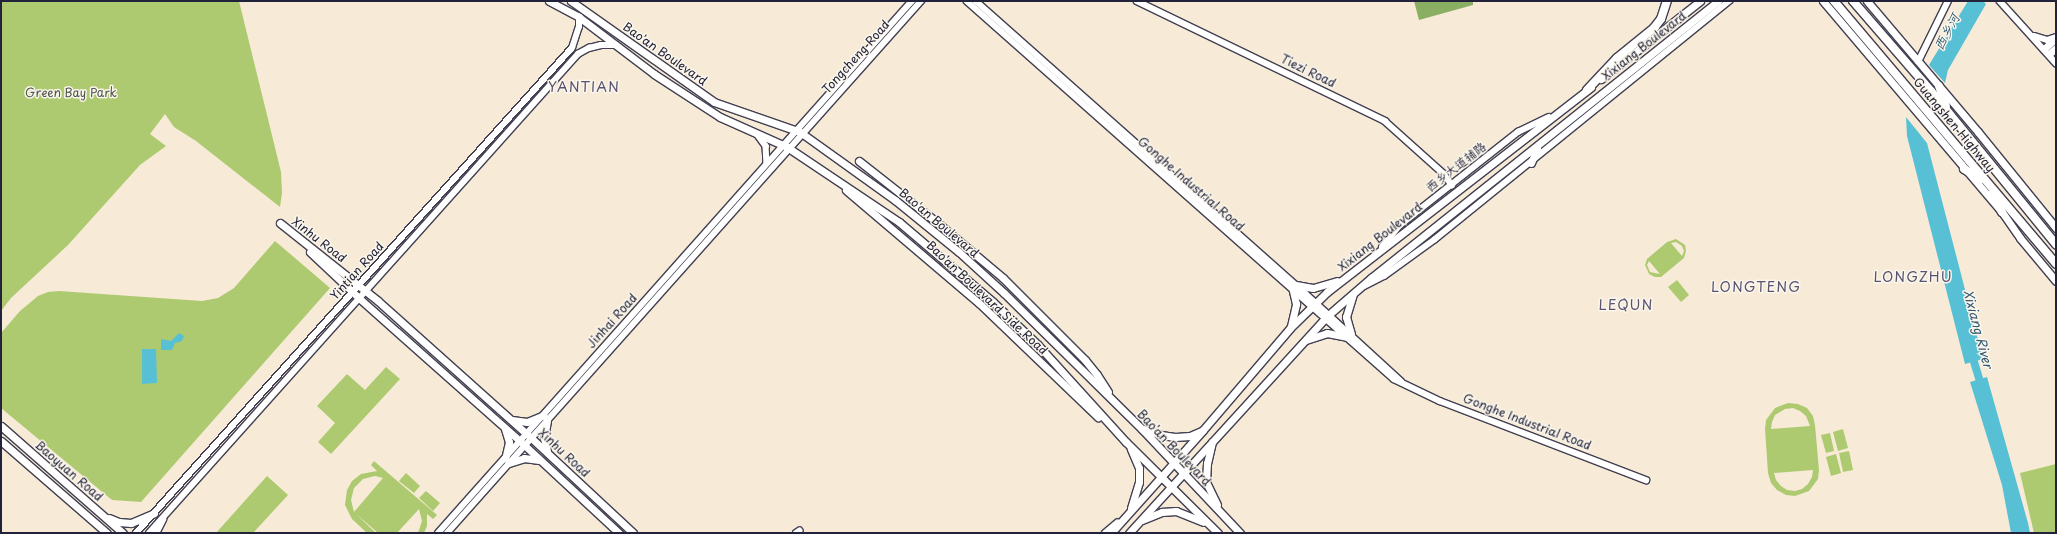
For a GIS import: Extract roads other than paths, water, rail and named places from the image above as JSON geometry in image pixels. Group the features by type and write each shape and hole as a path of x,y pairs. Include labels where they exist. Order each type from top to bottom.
{"highway":[{"name":"Guangshen Highway","path":"1834,1 2056,264"},
{"name":"Guangshen Highway","path":"1853,1 1947,111 2056,244"},
{"path":"1587,90 1617,58 1654,28 1667,4"},
{"path":"1939,86 1947,111"},
{"path":"1964,169 1988,183 2002,212"}],"main road":[{"name":"Bao'an Boulevard","path":"549,1 579,17 654,74 720,117 786,147 830,174 899,222 993,302 1038,345 1126,442 1210,525"},
{"name":"Bao'an Boulevard","path":"571,1 714,102 799,132 895,200 959,252 1004,292 1142,429 1240,533"},
{"name":"Xixiang Boulevard","path":"1111,533 1203,430 1290,328 1315,304 1346,277 1560,112 1700,1"},
{"name":"Xixiang Boulevard","path":"1129,533 1170,486 1327,316 1355,291 1718,1"},
{"path":"1867,1 2056,228"},
{"path":"1823,2 2002,212 2020,238 2056,281"},
{"path":"2046,51 2056,37"},
{"path":"2046,51 2056,48"},
{"path":"1531,163 1537,147"},
{"name":"Bao'an Boulevard Side Road","path":"859,162 940,224 1003,278 1085,360 1097,375 1111,398"},
{"name":"Bao'an Boulevard Side Road","path":"830,174 864,206 912,244 979,303 1081,402 1126,442"},
{"name":"Xinhu Road","path":"619,533 523,444 360,299 280,223 366,292 548,453 633,533"},
{"path":"1290,328 1296,312 1294,286 1313,288 1346,277"},
{"path":"1301,343 1311,337 1327,333 1349,335 1346,317 1355,291"},
{"path":"510,419 527,422 545,418 544,438 548,453"},
{"name":"Baoyuan Road","path":"1,426 123,533"},
{"path":"503,426 509,442 507,461 524,458 541,461"},
{"path":"1142,429 1161,435 1175,437 1190,436 1203,430"},
{"path":"1213,440 1206,463 1206,482 1222,513 1245,533"},
{"name":"Baoyuan Road","path":"1,441 107,533"},
{"path":"1126,442 1134,454 1139,468 1140,482 1128,514"},
{"path":"1140,521 1162,512 1176,511 1191,515 1210,525 1217,533"},
{"path":"104,516 119,522 131,523 154,513"},
{"path":"91,519 102,533"},
{"path":"155,533 162,519"}],"street":[{"name":"Tongcheng Road","path":"806,125 912,1"},
{"name":"Tongcheng Road","path":"806,125 921,1"},
{"name":"Gonghe Industrial Road","path":"967,1 1315,304 1402,382 1440,401 1646,480"},
{"name":"Gonghe Industrial Road","path":"976,1 1294,286"},
{"name":"Tiezi Road","path":"1138,1 1384,121 1444,174 1452,185"},
{"path":"1355,291 1390,272 1434,240 1531,163 1729,1"},
{"path":"1918,62 1948,1"},
{"path":"2000,1 2056,62"},
{"name":"Yintian Road","path":"136,533 572,48 579,27 579,17"},
{"path":"2029,32 2041,39 2047,40 2056,37"},
{"name":"Yintian Road","path":"150,533 578,54 589,48 601,45 616,46"},
{"path":"572,48 575,46 579,48 580,52 578,54"},
{"name":"西乡大道辅路","path":"1376,254 1399,226 1518,132 1560,112"},
{"name":"Jinhai Road","path":"438,533 523,444 806,125"},
{"path":"755,132 766,146 768,155 766,164"},
{"name":"Jinhai Road","path":"545,418 766,164 786,147"},
{"name":"Jinhai Road","path":"446,533 507,461"},
{"path":"1104,533 1128,514"},
{"path":"1132,533 1140,521"},
{"path":"796,533 799,531 799,533"}],"water":[{"path":"1968,1 1983,1 1986,4 1948,70 1945,83 1929,65"},
{"path":"1906,117 1927,143 1983,359 1965,364 1907,136"},
{"path":"179,333 184,336 182,341 175,343 172,350 161,350 161,339 171,341"},
{"path":"142,349 156,349 157,383 142,384"},
{"path":"1987,377 2030,533 2011,533 2002,485 1970,382"}],"waterway":[{"name":"Xixiang River","path":"1971,352 1982,389"}],"district":[{"name":"YANTIAN","path":"584,87"},
{"name":"LONGZHU","path":"1913,277"},
{"name":"LONGTENG","path":"1756,287"},
{"name":"LEQUN","path":"1626,305"}],"water label":[{"name":"西乡河","path":"1947,32"}],"park label":[{"name":"Green Bay Park","path":"71,93"}]}
